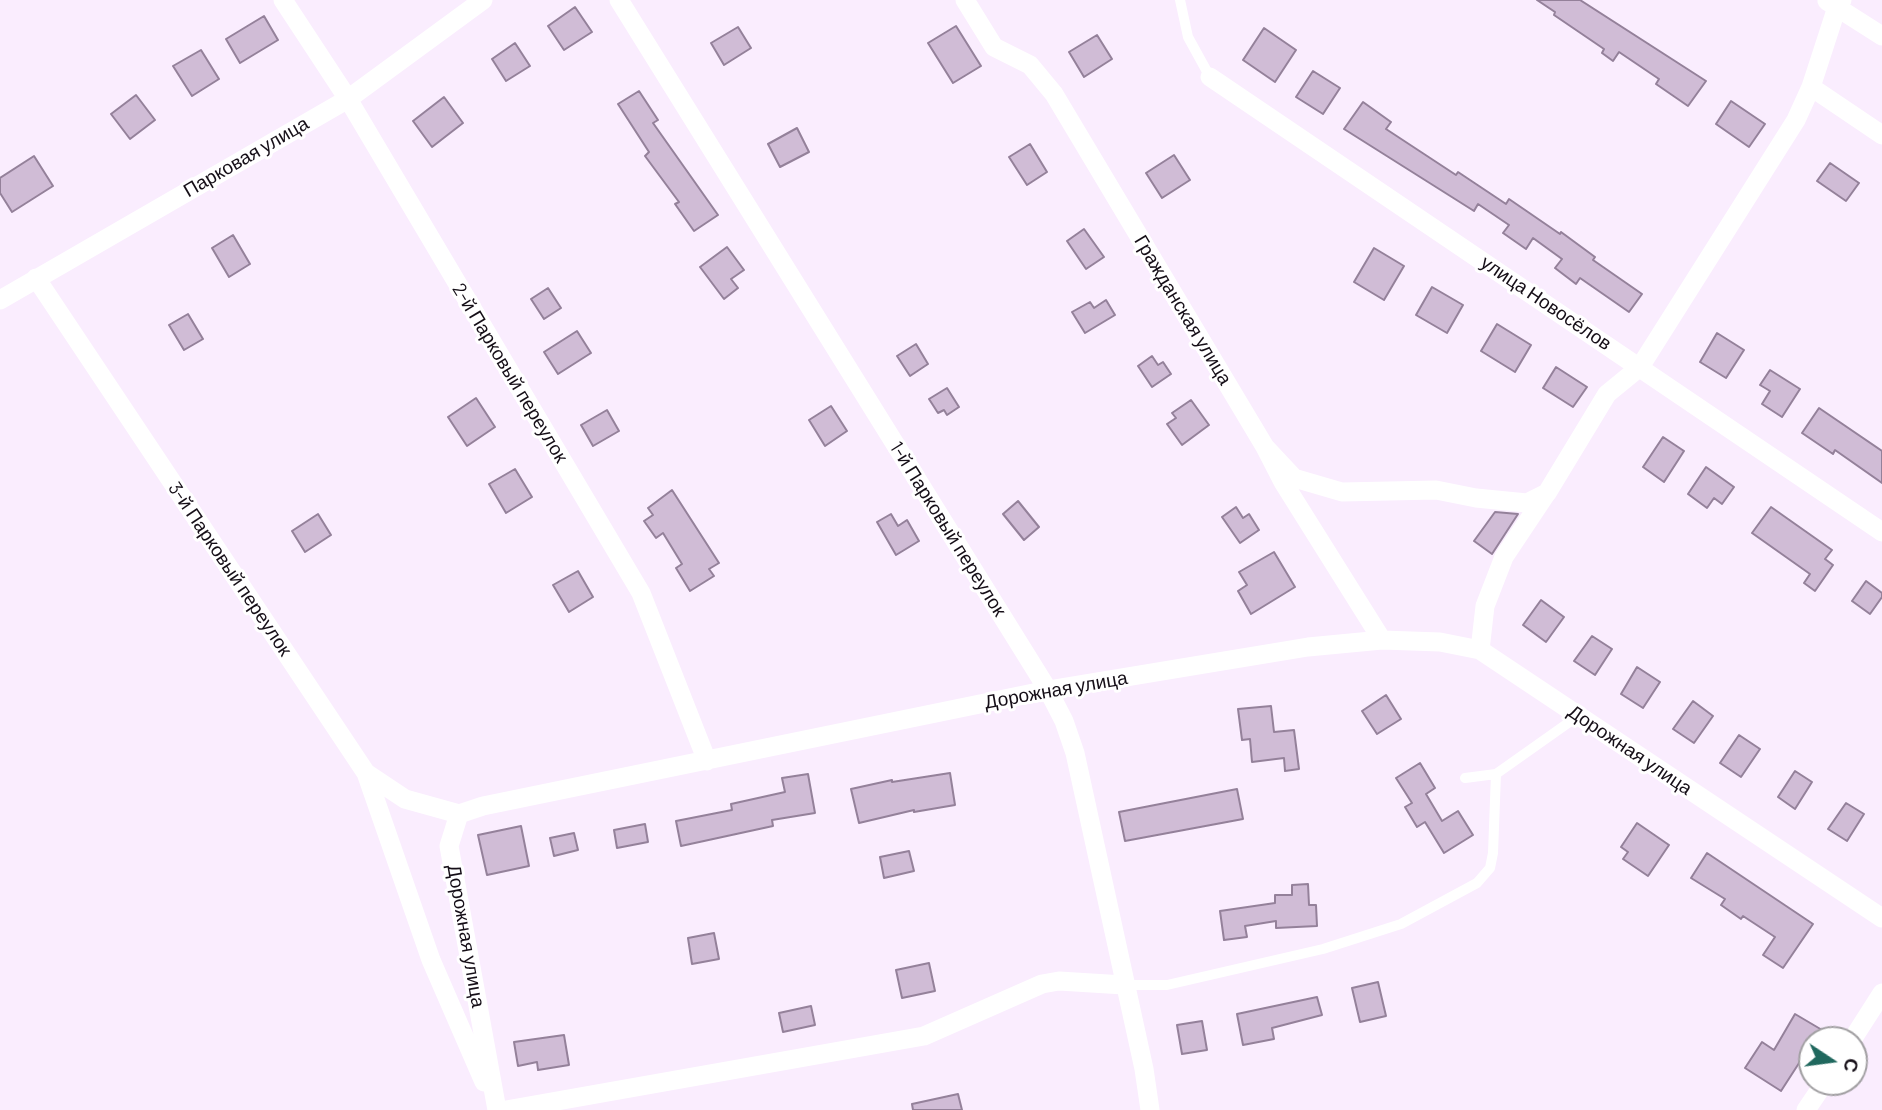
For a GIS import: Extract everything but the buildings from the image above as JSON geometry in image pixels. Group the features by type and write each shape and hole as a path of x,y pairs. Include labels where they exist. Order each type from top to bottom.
{"street":[{"name":"2-й Парковый переулок","path":"282,0 348,99 641,593 707,761"},
{"name":"Парковая улица","path":"0,300 348,99 483,0"},
{"name":"1-й Парковый переулок","path":"619,0 1048,690 1064,721 1075,753 1144,1069 1150,1110"},
{"name":"Гражданская улица","path":"965,0 994,47 1030,65 1054,94 1265,447 1283,482 1382,640"},
{"path":"1480,650 1485,606 1504,557 1547,493 1607,394 1640,367 1796,120 1811,87 1835,2 1882,36"},
{"name":"улица Новосёлов","path":"1210,77 1882,532"},
{"path":"1811,87 1882,135"},
{"name":"3-й Парковый переулок","path":"36,278 366,773 405,799 459,814"},
{"path":"1265,447 1294,478 1342,492 1436,489 1476,498 1527,503 1547,493"},
{"name":"Дорожная улица","path":"497,1110 449,846 459,814 483,806 1048,690 1308,647 1382,640 1440,642 1480,650 1882,918"},
{"path":"366,773 431,960 497,1110"},
{"path":"506,1110 924,1036 1042,984 1059,981 1124,985"},
{"path":"1861,1026 1882,993"}],"lane":[{"path":"1180,0 1188,37 1210,77"},
{"path":"1465,779 1496,774 1578,716"},
{"path":"1124,985 1167,985 1323,949 1401,924 1477,883 1490,868 1493,853 1496,774"}]}
